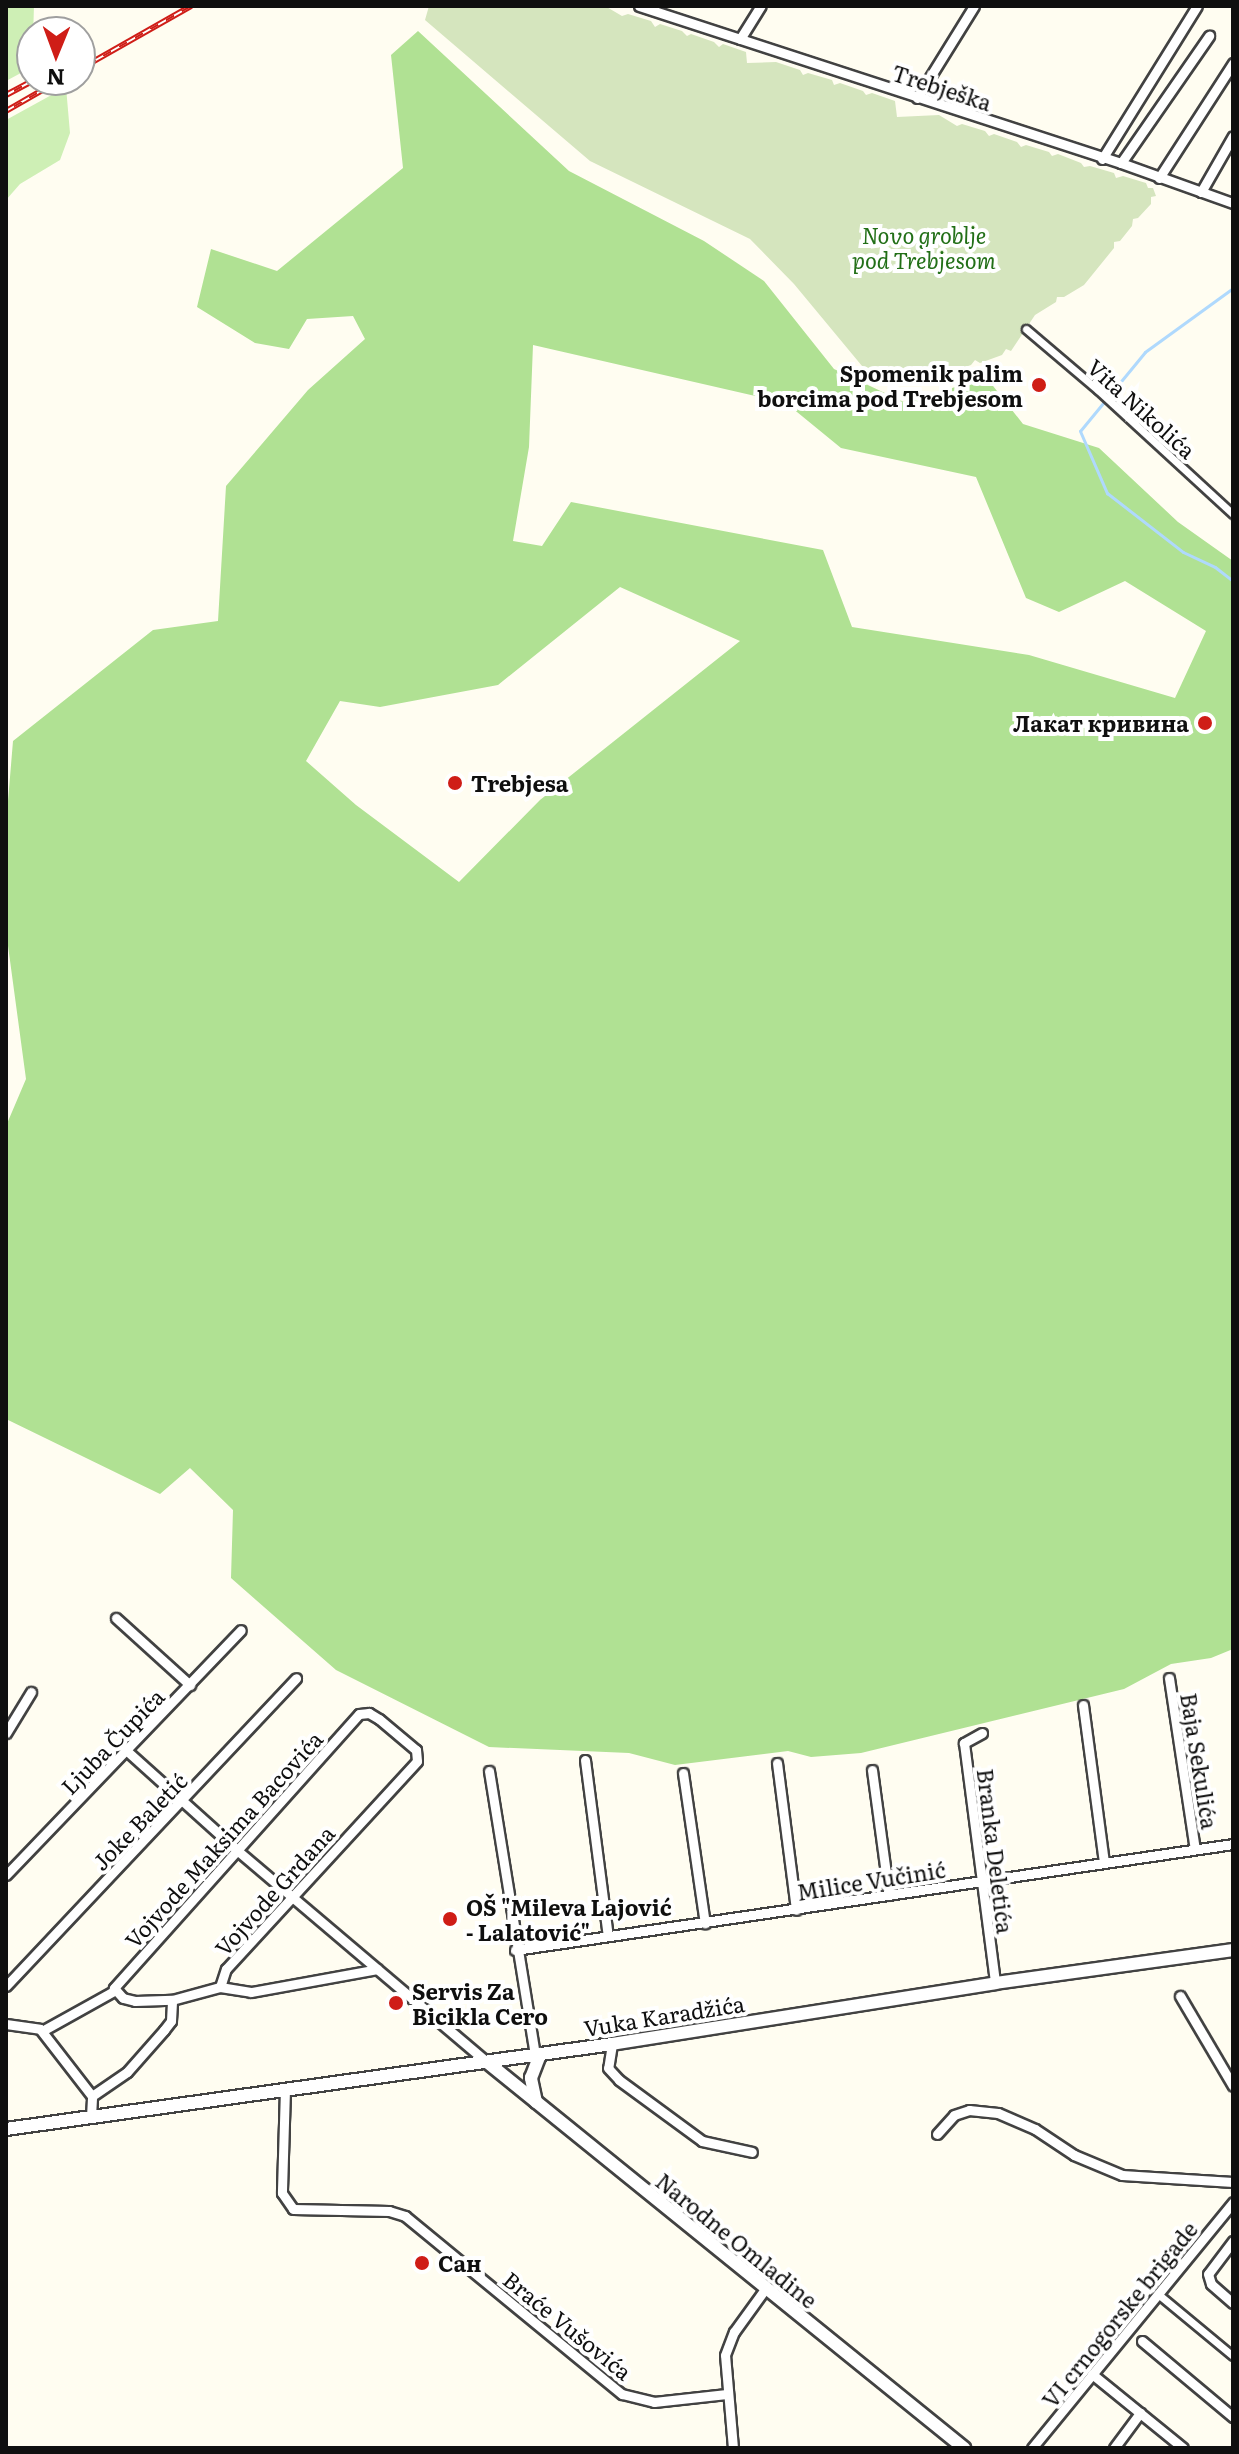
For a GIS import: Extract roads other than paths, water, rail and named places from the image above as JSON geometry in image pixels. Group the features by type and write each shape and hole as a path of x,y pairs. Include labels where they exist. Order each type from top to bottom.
{"street":[{"name":"Trebješka","path":"639,6 661,9 740,39 1121,163 1233,203"},
{"path":"740,39 761,6"},
{"path":"917,98 974,6"},
{"path":"1102,159 1197,6"},
{"path":"1121,163 1209,36"},
{"path":"1159,178 1233,63"},
{"path":"1201,192 1233,136"},
{"name":"Vita Nikolića","path":"1026,329 1098,390 1233,514"},
{"path":"116,1618 190,1685"},
{"name":"Ljuba Čupića","path":"6,1875 241,1630"},
{"name":"Joke Baletić","path":"6,1986 185,1800 296,1678"},
{"name":"Baja Sekulića","path":"1169,1678 1195,1849"},
{"path":"6,1733 31,1692"},
{"path":"1083,1705 1104,1862"},
{"name":"Vojvode Grdana","path":"114,1990 135,2001 172,2000 220,1987 226,1969 417,1761 416,1750 388,1726 369,1713 359,1714"},
{"name":"Vojvode Maksima Bacovića","path":"42,2031 114,1990 359,1714"},
{"name":"Branka Deletića","path":"982,1733 964,1743 995,1983"},
{"path":"127,1751 290,1896 487,2062"},
{"path":"585,1760 608,1936"},
{"path":"777,1763 796,1910"},
{"path":"872,1770 889,1895"},
{"path":"489,1771 515,1950 538,2054 531,2078 536,2102"},
{"path":"683,1773 705,1923"},
{"name":"Milice Vučinić","path":"515,1950 1233,1844"},
{"name":"Vuka Karadžića","path":"6,2129 612,2044 995,1983 1233,1950"},
{"path":"220,1987 251,1992 377,1969"},
{"path":"1180,1996 1233,2086"},
{"path":"92,2096 127,2072 164,2030 171,2021 172,2000"},
{"path":"6,2024 42,2031 92,2096 91,2117"},
{"path":"612,2044 608,2068 619,2080 702,2141 752,2152"},
{"name":"Narodne Omladine","path":"487,2062 964,2448"},
{"name":"Braće Vušovića","path":"285,2089 282,2193 293,2209 375,2210 405,2216 622,2394 654,2402 727,2394"},
{"path":"937,2134 954,2115 962,2112 998,2113 1035,2129 1074,2155 1122,2175 1233,2182"},
{"name":"VI crnogorske brigade","path":"1032,2448 1233,2202"},
{"path":"1233,2241 1208,2274 1211,2284 1233,2303"},
{"path":"733,2448 725,2355 734,2332 765,2289"},
{"path":"1158,2294 1233,2356"},
{"path":"1142,2341 1233,2417"},
{"path":"1092,2374 1183,2448"},
{"path":"1114,2448 1140,2413"}],"waterway":[{"path":"1233,288 1145,352 1080,431 1107,493 1183,552 1215,567 1233,581"}],"railway":[{"path":"96,60 191,6"},
{"path":"6,95 16,90"},
{"path":"6,111 32,96"}],"place":[{"name":"Spomenik palim borcima pod Trebjesom","path":"1039,385"},
{"name":"Лакат кривина","path":"1205,723"},
{"name":"Trebjesa","path":"455,783"},
{"name":"OŠ \"Mileva Lajović - Lalatović\"","path":"450,1919"},
{"name":"Servis Za Bicikla Cero","path":"396,2003"},
{"name":"Сан","path":"422,2263"}],"park label":[{"name":"Novo groblje pod Trebjesom","path":"924,246"}]}
